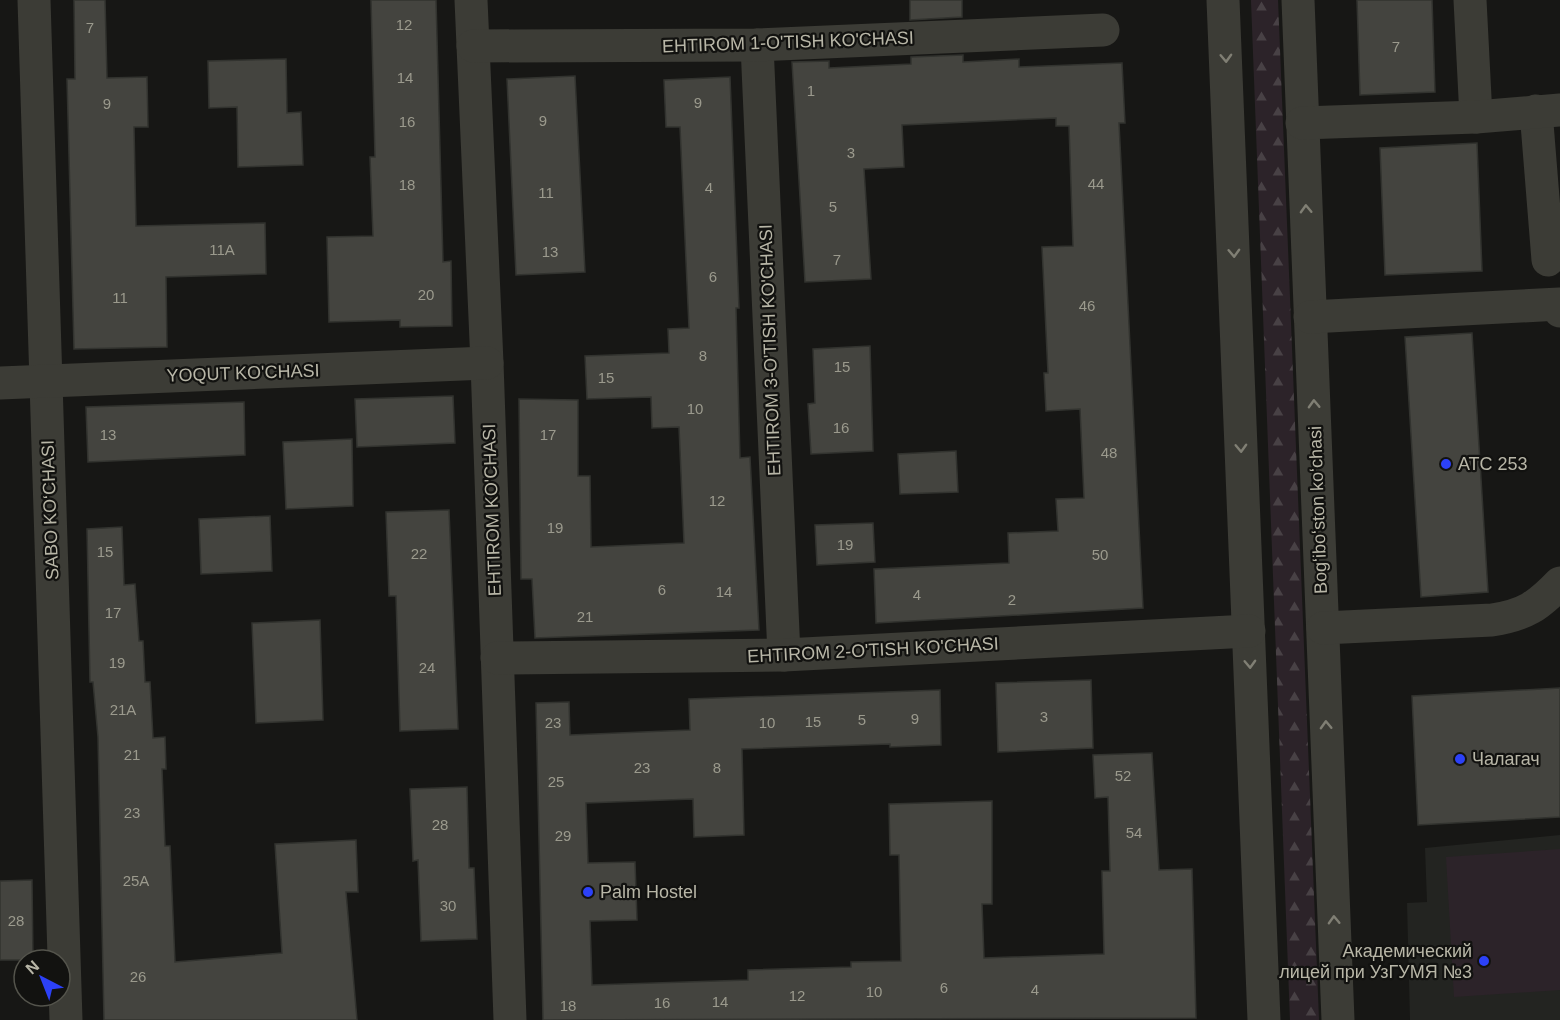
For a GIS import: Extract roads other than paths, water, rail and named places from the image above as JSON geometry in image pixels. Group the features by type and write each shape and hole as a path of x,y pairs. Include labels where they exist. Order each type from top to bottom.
{"street":[{"name":"SABO KO‘CHASI","path":"34,0 66,1020"},
{"name":"EHTIROM KO'CHASI","path":"471,0 487,363 510,1020"},
{"path":"1223,0 1264,1020"},
{"name":"Bogʻiboʻston koʻchasi","path":"1298,0 1338,1020"},
{"path":"1470,0 1476,117"},
{"name":"EHTIROM 1-O'TISH KO'CHASI","path":"473,46 757,45 1103,30"},
{"name":"EHTIROM 3-O'TISH KO'CHASI","path":"757,45 784,655"},
{"path":"1302,123 1476,117 1548,111 1548,260"},
{"path":"1310,317 1560,304 1560,311"},
{"name":"YOQUT KO'CHASI","path":"0,383 487,363"},
{"path":"1323,628 1492,620 1518,616 1542,601 1560,583"},
{"name":"EHTIROM 2-O'TISH KO'CHASI","path":"497,658 784,655 1248,631"}],"place":[{"name":"АТС 253","path":"1446,464"},
{"name":"Чалагач","path":"1460,759"},
{"name":"Palm Hostel","path":"588,892"},
{"name":"Академический лицей при УзГУМЯ №3","path":"1484,961"}]}
